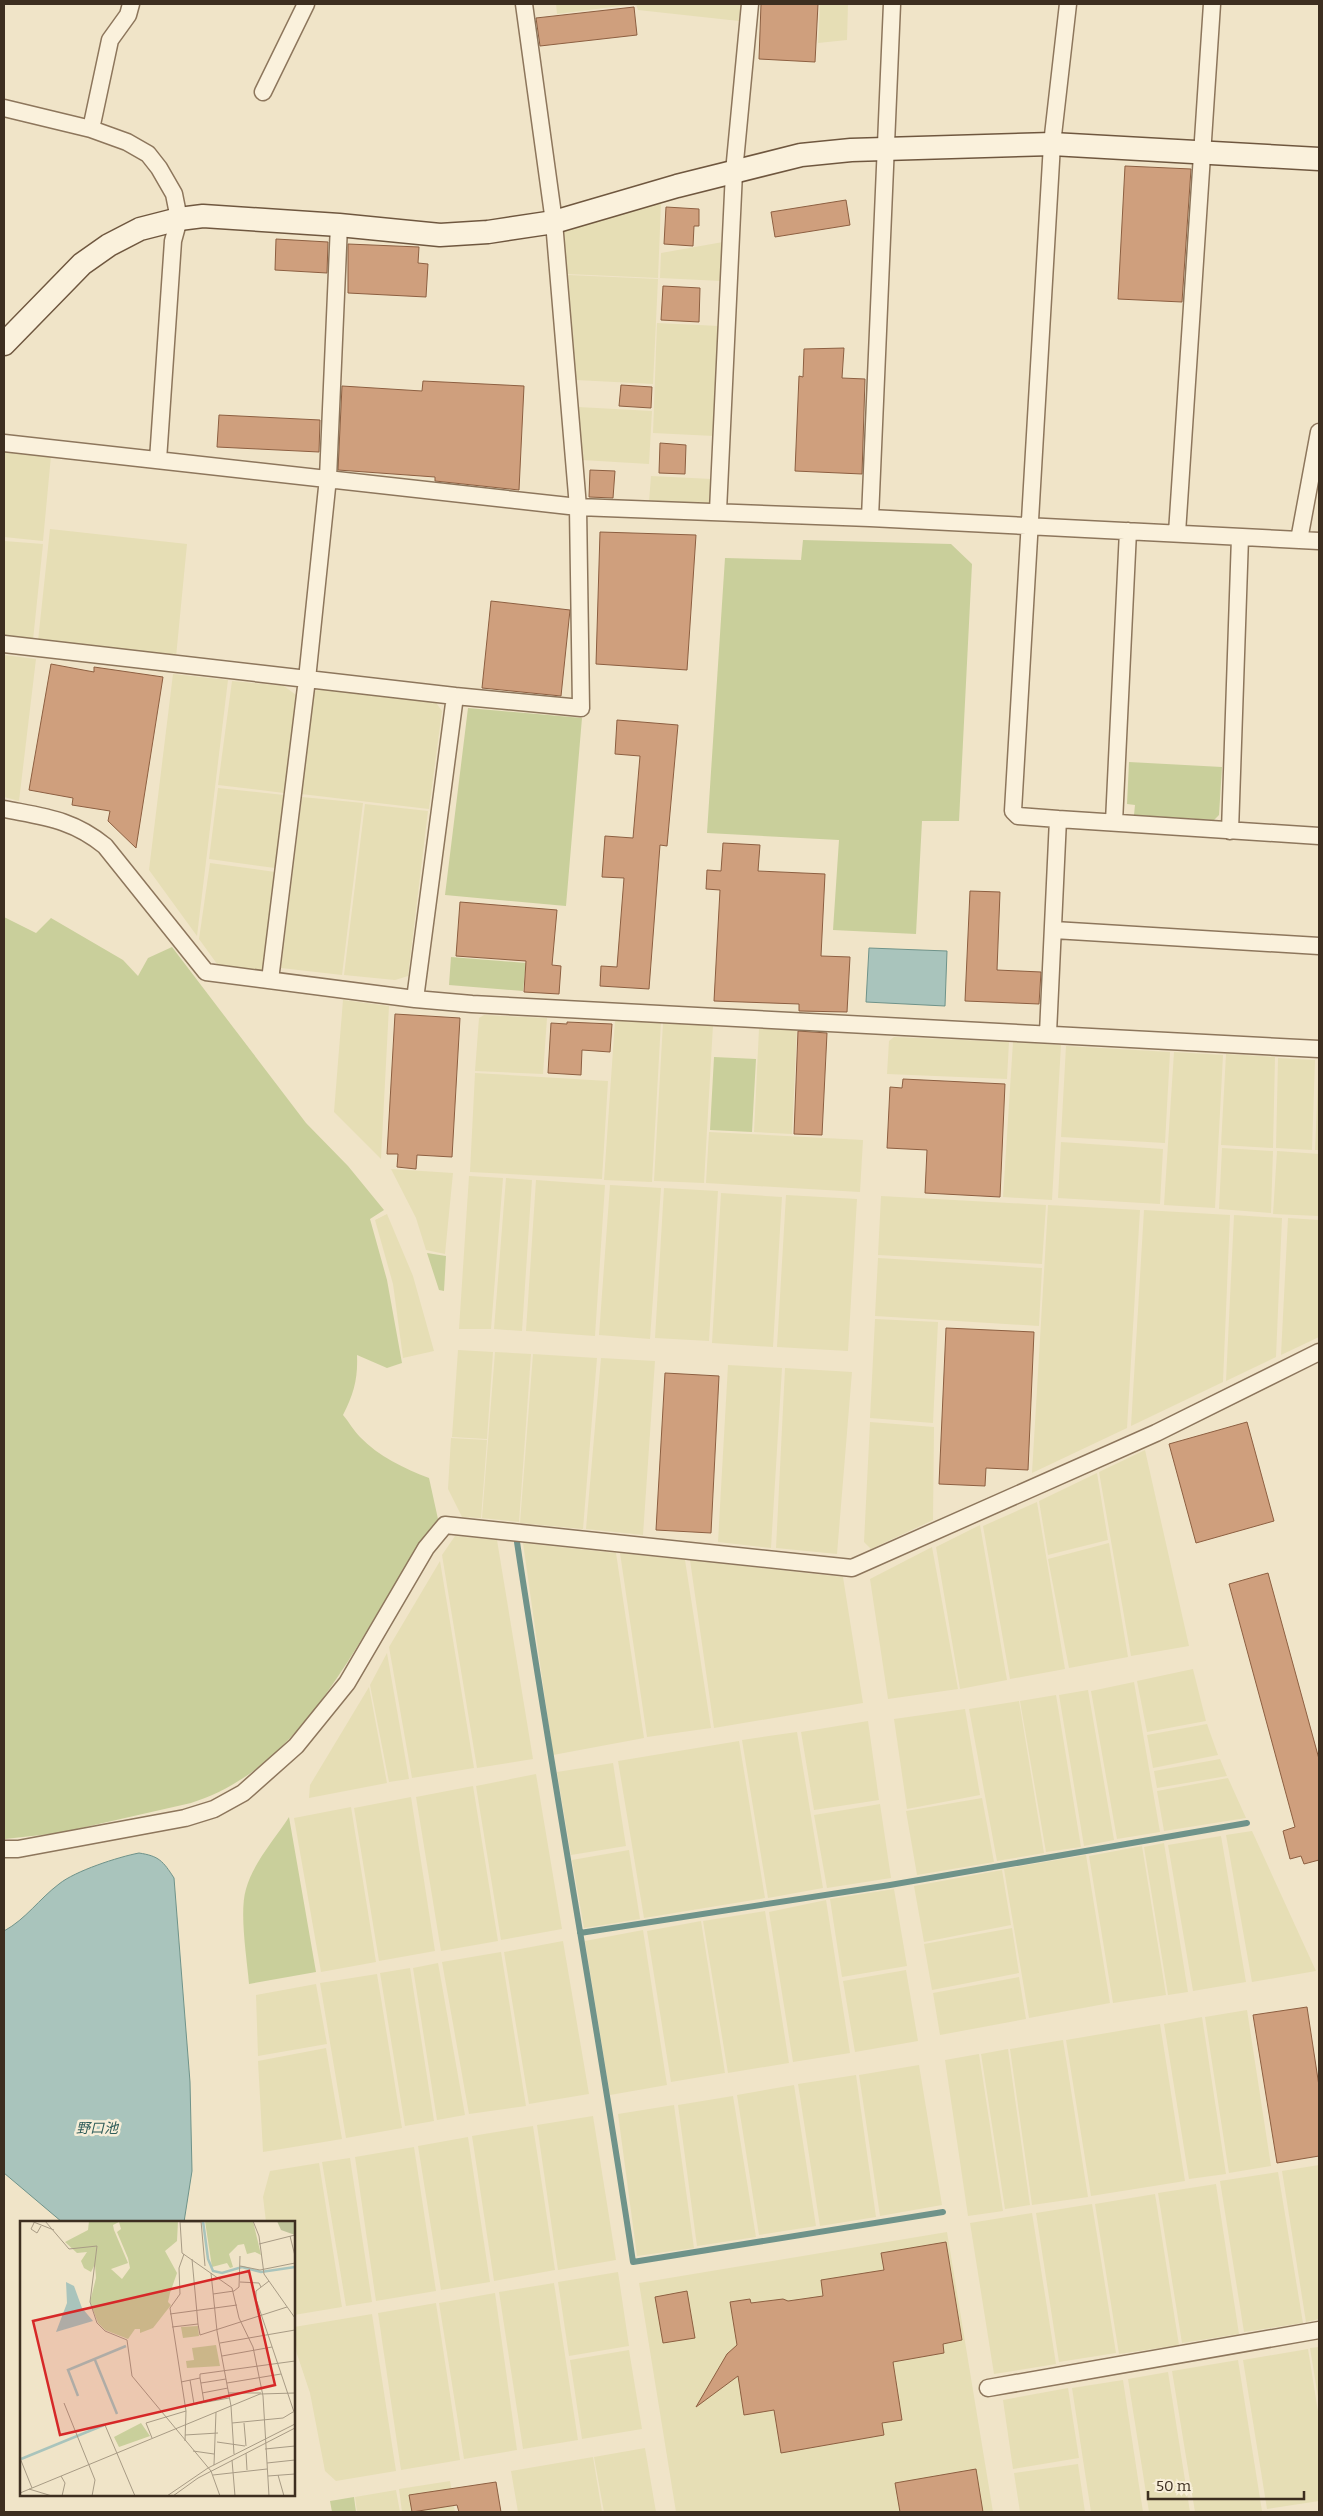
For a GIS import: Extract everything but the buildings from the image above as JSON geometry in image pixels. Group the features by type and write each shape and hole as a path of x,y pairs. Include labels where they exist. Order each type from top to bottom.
{"street":[{"path":"91,129 110,40 128,14 131,4"},
{"path":"263,92 306,4"},
{"path":"4,644 455,696 581,708 578,507 554,222 524,4"},
{"path":"718,511 734,172 750,4"},
{"path":"870,518 892,4"},
{"path":"1068,4 1052,144 1013,811 1018,816 1319,836"},
{"path":"1177,533 1212,4"},
{"path":"4,108 91,129 127,142 148,154 159,168 174,194 179,219 173,241 158,460"},
{"path":"4,344 82,264 109,245 140,229 179,219 203,216 339,225 440,235 488,232 554,222 734,172 801,156 851,150 1052,144 1319,159"},
{"path":"270,980 307,679 328,478 339,225"},
{"path":"1298,540 1319,432"},
{"path":"4,443 578,507 718,511 1029,525 1319,541"},
{"path":"1114,822 1128,531"},
{"path":"1230,831 1240,537"},
{"path":"415,999 455,696"},
{"path":"4,809 72,824 89,833 105,846 206,972 415,999 878,1027 1319,1049"},
{"path":"1048,1034 1058,818"},
{"path":"1054,930 1319,946"},
{"path":"4,1848 18,1848 185,1818 214,1809 243,1793 296,1746 348,1682 426,1548 445,1525 852,1568 1156,1434 1319,1352"},
{"path":"988,2388 1319,2330"}],"shaded area":[{"path":"556,4 636,4 557,14"},
{"path":"636,4 741,4 739,21 638,10"},
{"path":"820,4 848,4 847,40 818,43"},
{"path":"661,203 658,278 567,274 564,231"},
{"path":"723,242 721,281 660,278 661,253"},
{"path":"568,275 658,279 653,384 576,380"},
{"path":"657,323 719,326 714,436 653,433"},
{"path":"578,407 652,411 649,464 582,460"},
{"path":"4,452 51,456 43,541 4,537"},
{"path":"651,476 712,479 711,505 649,502"},
{"path":"50,529 187,544 176,657 38,641"},
{"path":"4,541 43,544 33,640 4,636"},
{"path":"4,655 36,659 19,801 4,797"},
{"path":"173,674 228,680 197,936 149,870"},
{"path":"232,681 284,686 296,695 284,793 218,785"},
{"path":"320,688 434,700 442,711 429,809 301,794 314,692"},
{"path":"218,788 284,795 275,868 209,859"},
{"path":"302,797 363,803 342,975 281,968"},
{"path":"365,804 428,811 408,976 395,980 344,975"},
{"path":"210,863 275,872 263,971 220,968 199,939"},
{"path":"343,1000 389,1006 381,1159 334,1112"},
{"path":"484,1015 547,1018 543,1074 475,1071 479,1018"},
{"path":"615,1021 661,1022 652,1182 604,1180"},
{"path":"663,1023 713,1025 704,1183 654,1181"},
{"path":"759,1029 797,1029 792,1134 754,1132"},
{"path":"894,1037 1009,1042 1007,1079 887,1074 889,1041"},
{"path":"1013,1042 1061,1045 1052,1200 1003,1197"},
{"path":"1066,1046 1170,1052 1165,1143 1061,1137"},
{"path":"1174,1052 1223,1055 1215,1208 1164,1205"},
{"path":"1226,1054 1275,1057 1273,1148 1221,1145"},
{"path":"1278,1058 1315,1060 1312,1150 1276,1148"},
{"path":"1319,1059 1319,1150 1315,1150"},
{"path":"475,1073 608,1081 602,1179 470,1172"},
{"path":"709,1132 863,1140 860,1192 706,1183"},
{"path":"1061,1142 1163,1149 1160,1204 1058,1198"},
{"path":"1222,1148 1273,1151 1271,1213 1219,1209"},
{"path":"1277,1151 1319,1154 1319,1216 1273,1214"},
{"path":"391,1169 453,1173 445,1254 426,1250 416,1218"},
{"path":"469,1176 503,1178 491,1329 459,1329"},
{"path":"506,1178 532,1180 522,1331 494,1329"},
{"path":"536,1180 605,1185 595,1336 526,1331"},
{"path":"610,1185 661,1188 650,1339 599,1335"},
{"path":"664,1188 718,1191 709,1341 655,1338"},
{"path":"721,1193 782,1197 773,1347 712,1343"},
{"path":"786,1195 857,1199 848,1351 777,1347"},
{"path":"881,1196 1046,1205 1042,1264 878,1255"},
{"path":"1048,1205 1140,1210 1127,1428 1032,1473"},
{"path":"1144,1210 1230,1215 1223,1382 1131,1426"},
{"path":"387,1214 413,1276 434,1351 403,1358 393,1284 375,1220"},
{"path":"1234,1215 1282,1218 1276,1357 1226,1381"},
{"path":"1288,1218 1319,1220 1319,1337 1281,1355"},
{"path":"878,1258 1042,1268 1039,1326 875,1316"},
{"path":"875,1319 938,1322 933,1423 870,1418"},
{"path":"458,1350 493,1352 487,1439 452,1437"},
{"path":"495,1352 531,1354 519,1522 482,1518"},
{"path":"533,1354 597,1358 583,1529 520,1523"},
{"path":"601,1358 655,1361 643,1535 586,1529"},
{"path":"728,1365 782,1368 771,1548 718,1542"},
{"path":"785,1368 852,1372 837,1554 776,1548"},
{"path":"870,1422 934,1427 933,1520 871,1549 864,1542"},
{"path":"451,1438 487,1440 481,1518 462,1517 448,1489"},
{"path":"1145,1450 1189,1646 1131,1656 1099,1472"},
{"path":"1097,1473 1108,1540 1048,1555 1039,1501"},
{"path":"1037,1502 1065,1669 1010,1679 983,1526"},
{"path":"980,1525 1007,1680 960,1689 936,1547"},
{"path":"455,1536 497,1540 533,1759 477,1768 442,1555"},
{"path":"523,1543 616,1553 644,1738 553,1755"},
{"path":"1109,1543 1128,1657 1069,1668 1048,1559"},
{"path":"932,1547 958,1689 888,1699 870,1579"},
{"path":"620,1553 685,1560 711,1728 647,1737"},
{"path":"690,1560 843,1577 863,1703 714,1728"},
{"path":"440,1561 474,1768 412,1778 389,1647"},
{"path":"387,1653 409,1779 389,1782 370,1685"},
{"path":"1193,1669 1206,1721 1147,1732 1137,1681"},
{"path":"1134,1682 1160,1832 1117,1839 1091,1691"},
{"path":"369,1687 387,1783 309,1798 310,1785"},
{"path":"1088,1690 1114,1840 1084,1846 1059,1695"},
{"path":"1056,1695 1081,1847 1046,1852 1020,1701"},
{"path":"1019,1701 1044,1853 997,1861 969,1709"},
{"path":"965,1709 980,1795 907,1809 894,1719"},
{"path":"868,1721 879,1800 814,1810 801,1732"},
{"path":"1207,1724 1218,1755 1153,1768 1147,1735"},
{"path":"797,1732 823,1888 768,1898 742,1740"},
{"path":"739,1741 765,1898 644,1918 618,1761"},
{"path":"1220,1759 1227,1776 1157,1788 1154,1771"},
{"path":"613,1763 626,1846 571,1855 557,1772"},
{"path":"536,1774 562,1929 501,1940 476,1786"},
{"path":"1228,1778 1246,1818 1164,1831 1157,1791"},
{"path":"473,1786 498,1941 441,1951 416,1797"},
{"path":"411,1797 435,1951 379,1961 354,1808"},
{"path":"982,1798 994,1862 917,1875 906,1811"},
{"path":"880,1804 891,1878 827,1888 814,1815"},
{"path":"351,1807 376,1962 321,1972 294,1818"},
{"path":"1252,1831 1316,1971 1252,1982 1226,1835"},
{"path":"1221,1836 1246,1982 1193,1991 1168,1845"},
{"path":"1164,1843 1188,1992 1168,1995 1144,1847"},
{"path":"1142,1846 1166,1995 1113,2003 1089,1856"},
{"path":"629,1850 640,1919 584,1928 572,1860"},
{"path":"1086,1855 1110,2003 1029,2018 1004,1869"},
{"path":"1002,1870 1011,1925 924,1942 914,1886"},
{"path":"894,1889 907,1966 842,1977 830,1899"},
{"path":"826,1900 850,2053 793,2062 769,1912"},
{"path":"765,1911 789,2063 728,2073 703,1921"},
{"path":"701,1921 725,2073 671,2082 647,1931"},
{"path":"1012,1928 1019,1973 932,1990 924,1944"},
{"path":"643,1930 667,2085 610,2095 585,1941"},
{"path":"563,1941 589,2094 529,2104 504,1952"},
{"path":"501,1952 526,2106 469,2114 442,1962"},
{"path":"438,1963 465,2115 437,2120 413,1968"},
{"path":"410,1968 434,2121 405,2126 380,1973"},
{"path":"906,1970 918,2041 855,2052 843,1981"},
{"path":"377,1974 402,2128 346,2138 320,1983"},
{"path":"1019,1977 1026,2019 940,2035 933,1993"},
{"path":"316,1984 327,2044 258,2056 256,1995"},
{"path":"1247,2010 1271,2166 1229,2173 1205,2017"},
{"path":"1202,2017 1226,2174 1189,2179 1164,2024"},
{"path":"1160,2024 1185,2181 1091,2196 1066,2040"},
{"path":"1063,2040 1088,2197 1032,2205 1010,2049"},
{"path":"326,2048 342,2139 263,2152 258,2061"},
{"path":"1008,2049 1030,2205 1005,2209 981,2054"},
{"path":"979,2054 1003,2211 968,2216 945,2060"},
{"path":"919,2065 942,2205 880,2216 859,2075"},
{"path":"856,2075 876,2217 820,2226 798,2084"},
{"path":"794,2085 816,2226 759,2235 737,2095"},
{"path":"733,2096 756,2237 697,2246 678,2105"},
{"path":"674,2105 694,2248 637,2256 618,2114"},
{"path":"593,2116 616,2260 558,2270 537,2125"},
{"path":"533,2126 555,2270 494,2281 472,2136"},
{"path":"468,2137 490,2282 441,2290 418,2146"},
{"path":"414,2147 436,2291 376,2301 355,2157"},
{"path":"350,2158 372,2302 346,2306 322,2162"},
{"path":"319,2163 342,2307 295,2315 295,2221 266,2221 263,2197 270,2171"},
{"path":"1319,2165 1319,2319 1306,2322 1282,2171"},
{"path":"1278,2172 1303,2323 1244,2332 1220,2181"},
{"path":"1216,2184 1239,2334 1182,2343 1158,2193"},
{"path":"1155,2194 1179,2345 1119,2354 1095,2204"},
{"path":"1092,2204 1116,2353 1059,2362 1036,2213"},
{"path":"1032,2213 1056,2364 994,2374 970,2223"},
{"path":"947,2232 993,2512 676,2512 639,2283"},
{"path":"618,2272 629,2346 569,2356 558,2282"},
{"path":"554,2283 578,2440 523,2449 499,2292"},
{"path":"495,2293 517,2450 464,2459 439,2303"},
{"path":"436,2303 460,2460 401,2470 378,2313"},
{"path":"372,2314 396,2471 336,2481 325,2471 310,2393 297,2354 295,2327"},
{"path":"1319,2347 1319,2403 1310,2348"},
{"path":"1308,2349 1319,2418 1319,2501 1267,2509 1243,2360"},
{"path":"629,2350 642,2429 582,2439 570,2360"},
{"path":"1238,2360 1262,2511 1195,2512 1172,2371"},
{"path":"1168,2372 1190,2512 1149,2512 1128,2379"},
{"path":"1123,2380 1143,2512 1091,2512 1072,2388"},
{"path":"1068,2388 1079,2458 1013,2469 1003,2400"},
{"path":"645,2448 656,2512 604,2512 594,2457"},
{"path":"593,2457 602,2512 518,2512 511,2471"},
{"path":"1078,2464 1085,2512 1020,2512 1014,2473"},
{"path":"450,2481 455,2512 402,2512 399,2489"},
{"path":"396,2490 400,2512 357,2512 355,2497"}],"green space":[{"path":"803,540 951,544 972,564 959,821 922,821 916,934 833,930 839,840 707,833 725,558 801,560"},
{"path":"468,708 582,718 566,906 445,895"},
{"path":"1129,762 1222,767 1219,815 1214,820 1134,815 1135,805 1127,804"},
{"path":"4,917 36,933 51,918 123,960 138,976 148,958 172,947 306,1123 348,1166 384,1210 370,1219 387,1280 402,1363 387,1368 357,1355 357,1371 354,1386 343,1415 358,1435 383,1456 429,1478 438,1519 334,1682 305,1721 272,1755 235,1783 191,1803 59,1833 5,1839"},
{"path":"451,957 526,963 523,991 449,985"},
{"path":"714,1057 756,1059 752,1132 710,1130"},
{"path":"427,1253 446,1256 444,1291 439,1290"},
{"path":"289,1817 316,1972 249,1984 243,1923 246,1889 259,1861"},
{"path":"354,2497 356,2512 332,2512 330,2501"}],"water":[{"path":"869,948 947,951 945,1006 866,1002"},
{"name":"野口池","path":"139,1853 151,1856 160,1860 174,1878 190,2082 192,2171 184,2221 61,2221 4,2173 4,1931 19,1921 66,1879 97,1865"}],"waterway":[{"path":"517,1542 633,2262 943,2212"},
{"path":"580,1933 890,1885 1247,1823"}]}
